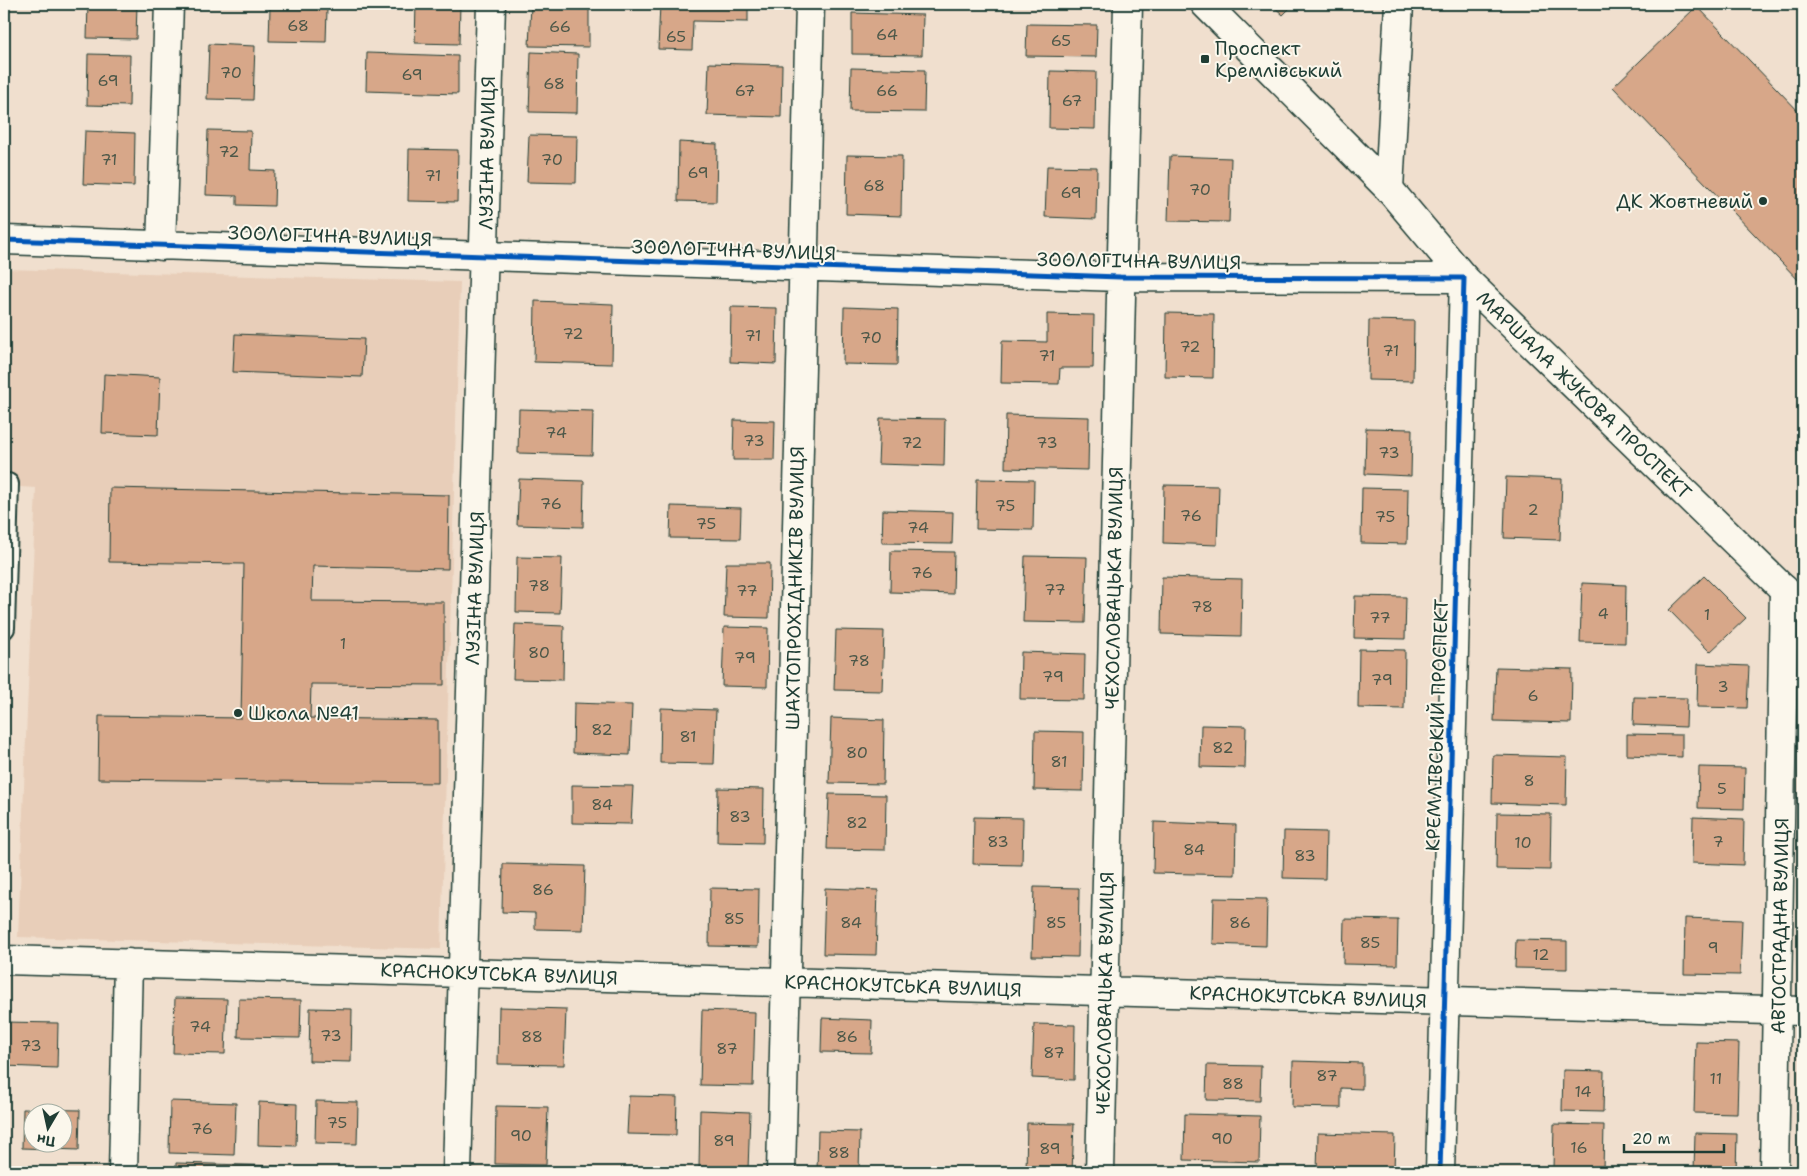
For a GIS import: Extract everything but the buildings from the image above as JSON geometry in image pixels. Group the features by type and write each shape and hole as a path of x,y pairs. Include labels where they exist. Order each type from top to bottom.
{"street":[{"path":"161,246 168,4"},
{"name":"ЛУЗІНА ВУЛИЦЯ","path":"457,1172 491,4"},
{"name":"ШАХТОПРОХІДНИКІВ ВУЛИЦЯ","path":"781,1172 810,4"},
{"name":"ЧЕХОСЛОВАЦЬКА ВУЛИЦЯ","path":"1100,1172 1128,4"},
{"name":"МАРШАЛА ЖУКОВА ПРОСПЕКТ","path":"1204,4 1389,189 1464,278 1803,608"},
{"path":"1389,189 1399,4"},
{"name":"ЗООЛОГІЧНА ВУЛИЦЯ","path":"4,240 1120,277 1464,278"},
{"name":"КРЕМЛІВСЬКИЙ ПРОСПЕКТ","path":"1440,1172 1464,278"},
{"name":"АВТОСТРАДНА ВУЛИЦЯ","path":"1774,1172 1791,1011 1784,589"},
{"name":"КРАСНОКУТСЬКА ВУЛИЦЯ","path":"4,960 1791,1011"},
{"path":"123,1172 128,963"}],"lane":[{"path":"4,484 8,484 4,628"}],"shaded area":[{"name":"Школа №41","path":"4,269 460,282 441,949 18,937 36,488 4,486"}],"cycle path":[{"path":"4,240 1120,277 1464,278 1440,1172"}],"place":[{"name":"Проспект Кремлівський","path":"1205,59"},
{"name":"ДК Жовтневий","path":"1763,201"},
{"name":"Школа №41","path":"238,713"}]}
